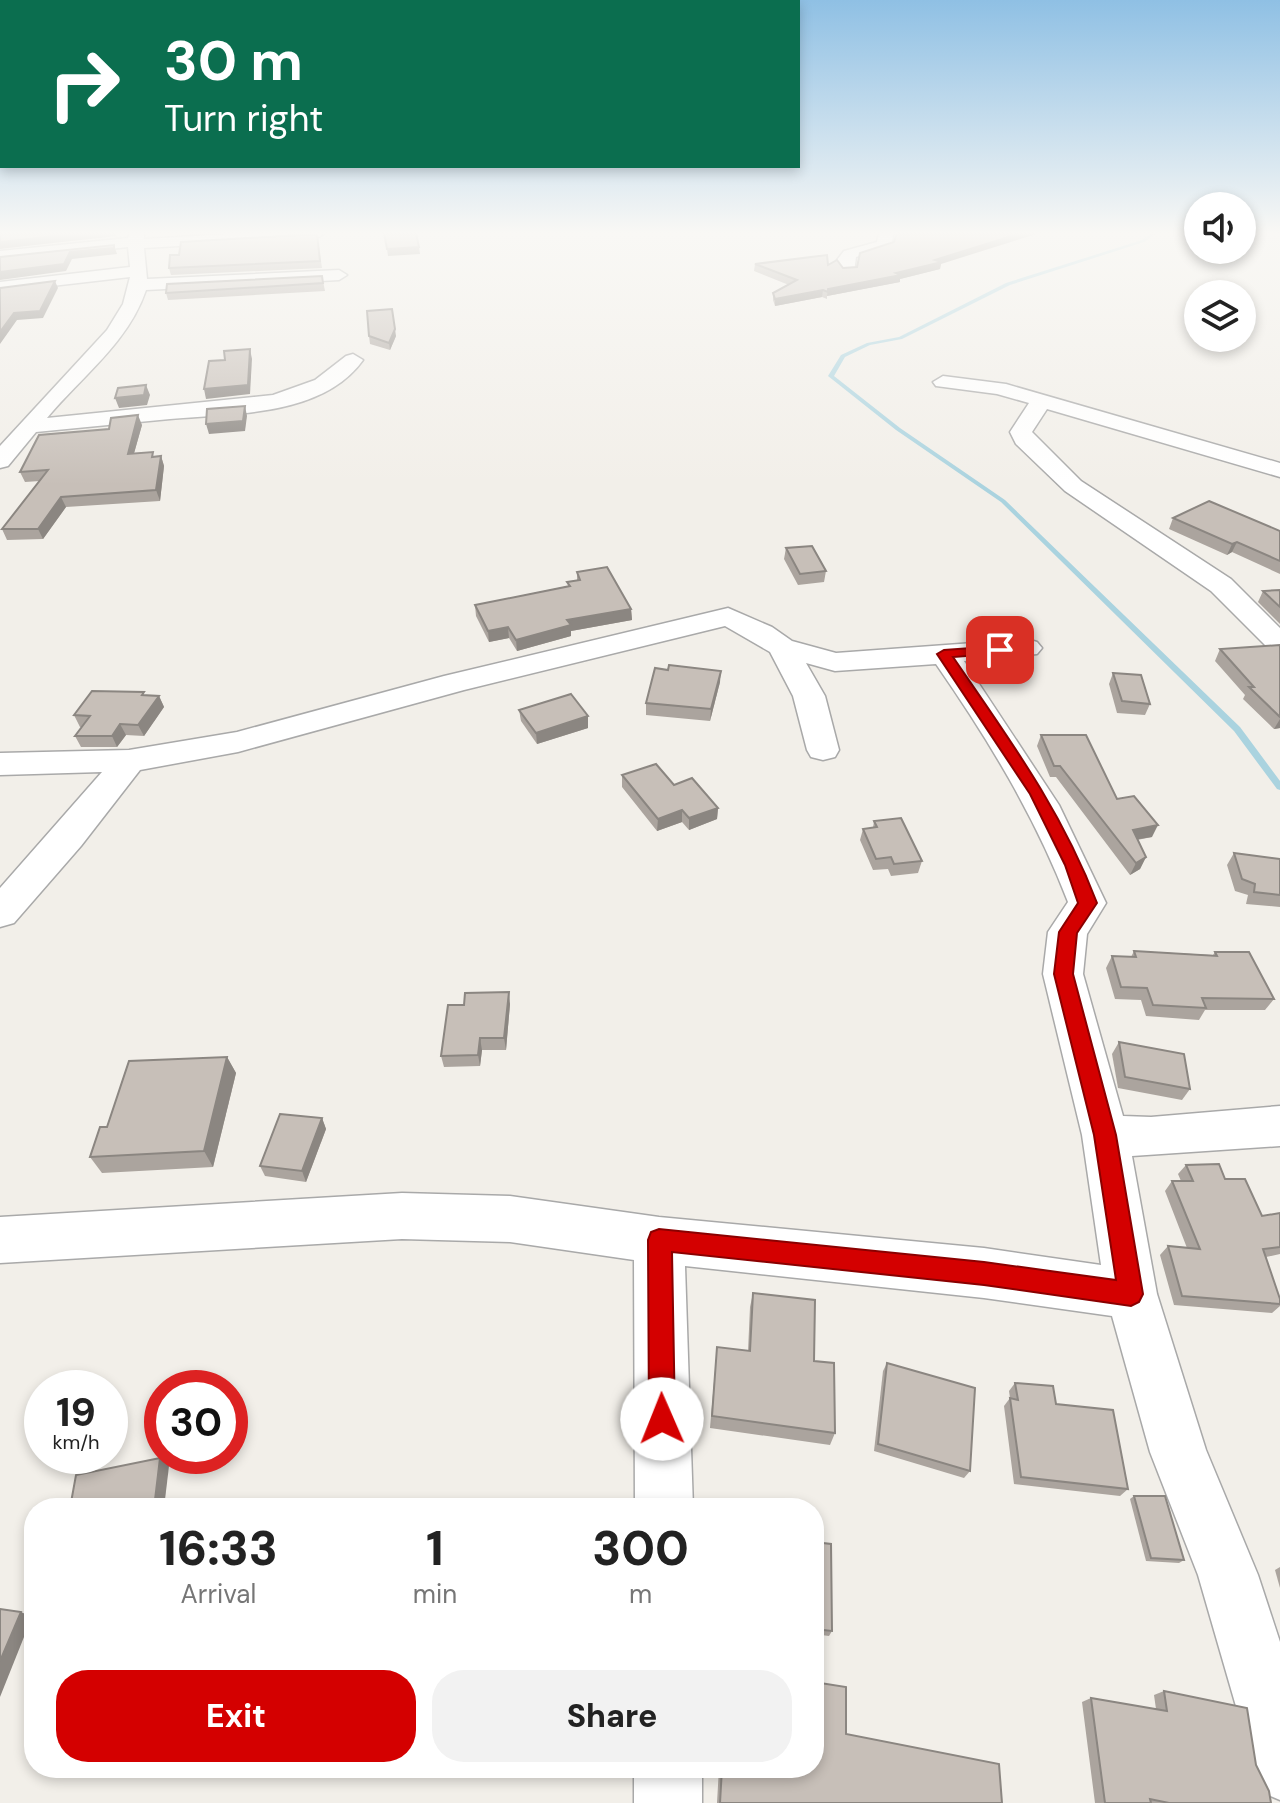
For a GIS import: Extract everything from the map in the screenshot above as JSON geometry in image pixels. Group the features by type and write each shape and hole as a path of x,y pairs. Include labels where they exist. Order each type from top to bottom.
{"street":[{"path":"0,461 102,348 122,317"},
{"path":"29,426 275,402 305,394 353,360"},
{"path":"943,382 985,385 1280,470"},
{"path":"1042,400 1021,432 1024,439 1082,493 1221,585 1280,644"},
{"path":"0,764 129,761 277,733 455,683 728,617 762,633 782,647 820,660 847,663 1027,648"},
{"path":"782,647 809,696 823,750"},
{"path":"944,654 1038,793 1073,865 1087,903 1068,932 1063,974 1105,1135 1131,1294 1178,1452 1228,1575 1275,1727 1280,1766"},
{"path":"0,913 68,837 129,761"},
{"path":"1105,1135 1151,1137 1280,1126"},
{"path":"0,1240 402,1216 510,1219 659,1240 984,1273 1131,1294"},
{"path":"659,1240 664,1498"},
{"path":"668,1778 668,1803"}],"building":[{"path":"0,317 11,317 0,332"},
{"path":"367,317 393,317 395,329 389,343 369,336"},
{"path":"250,349 248,385 204,389 209,361 225,360 224,351"},
{"path":"146,385 144,395 115,398 118,388"},
{"path":"245,406 243,421 206,424 207,409"},
{"path":"138,415 128,454 153,452 152,457 161,456 156,490 61,497 38,529 2,529 48,470 20,472 39,435 109,429 111,418"},
{"path":"1209,501 1280,531 1280,561 1173,518"},
{"path":"812,546 826,571 800,574 786,548"},
{"path":"607,567 631,609 567,620 571,625 516,640 508,627 488,631 475,605 570,586 567,582 580,580 577,572"},
{"path":"1280,590 1280,607 1263,591"},
{"path":"1280,645 1280,717 1249,687 1254,687 1220,649"},
{"path":"669,665 721,671 711,709 646,703 655,668 668,670"},
{"path":"1113,673 1141,675 1150,704 1122,701"},
{"path":"92,691 144,692 142,695 159,696 138,725 120,724 112,736 75,736 90,716 74,715"},
{"path":"571,694 588,716 536,733 519,710"},
{"path":"1041,735 1086,735 1117,799 1134,796 1158,825 1133,830 1146,857 1136,863 1060,766 1054,766"},
{"path":"656,764 674,785 692,778 718,808 689,818 682,810 658,819 622,775"},
{"path":"901,818 922,861 894,864 891,857 876,859 863,829 877,827 874,821"},
{"path":"1234,853 1280,859 1280,895 1254,892 1255,884 1242,879"},
{"path":"1134,951 1217,956 1215,952 1249,952 1274,999 1202,998 1206,1008 1153,1005 1147,988 1121,987 1112,956 1136,957"},
{"path":"509,992 504,1038 480,1038 478,1055 441,1056 448,1005 464,1005 465,993"},
{"path":"1119,1042 1184,1054 1190,1089 1125,1077"},
{"path":"227,1057 204,1151 90,1157 100,1127 107,1127 129,1061"},
{"path":"280,1114 322,1118 302,1171 260,1166"},
{"path":"1219,1164 1225,1179 1245,1179 1262,1216 1280,1213 1280,1247 1263,1249 1280,1304 1182,1296 1168,1246 1200,1249 1172,1181 1193,1181 1186,1165"},
{"path":"753,1293 815,1300 814,1361 834,1363 835,1433 712,1416 717,1347 750,1351"},
{"path":"887,1363 975,1388 970,1471 878,1444"},
{"path":"1015,1383 1053,1386 1056,1404 1113,1410 1128,1489 1021,1477 1010,1398 1018,1400"},
{"path":"144,1461 144,1474 158,1474 155,1498 72,1498 76,1475 128,1474 128,1464"},
{"path":"1134,1496 1165,1496 1184,1560 1151,1558"},
{"path":"824,1543 831,1544 832,1631 824,1630"},
{"path":"0,1609 21,1612 0,1661"},
{"path":"824,1684 846,1687 846,1734 999,1764 1002,1803 720,1803 721,1778 824,1778"},
{"path":"1164,1691 1247,1708 1256,1765 1269,1791 1271,1803 1169,1803 1150,1799 1151,1803 1105,1803 1091,1698 1167,1711"}],"waterway":[{"path":"942,317 900,338 869,344 843,356 831,376 898,429 1003,501 1237,729 1280,787"}],"route":[{"path":"662,1419 659,1240 984,1273 1131,1294 1105,1135 1063,974 1068,932 1087,903 1073,865 1038,793 944,654 1000,650"}]}
